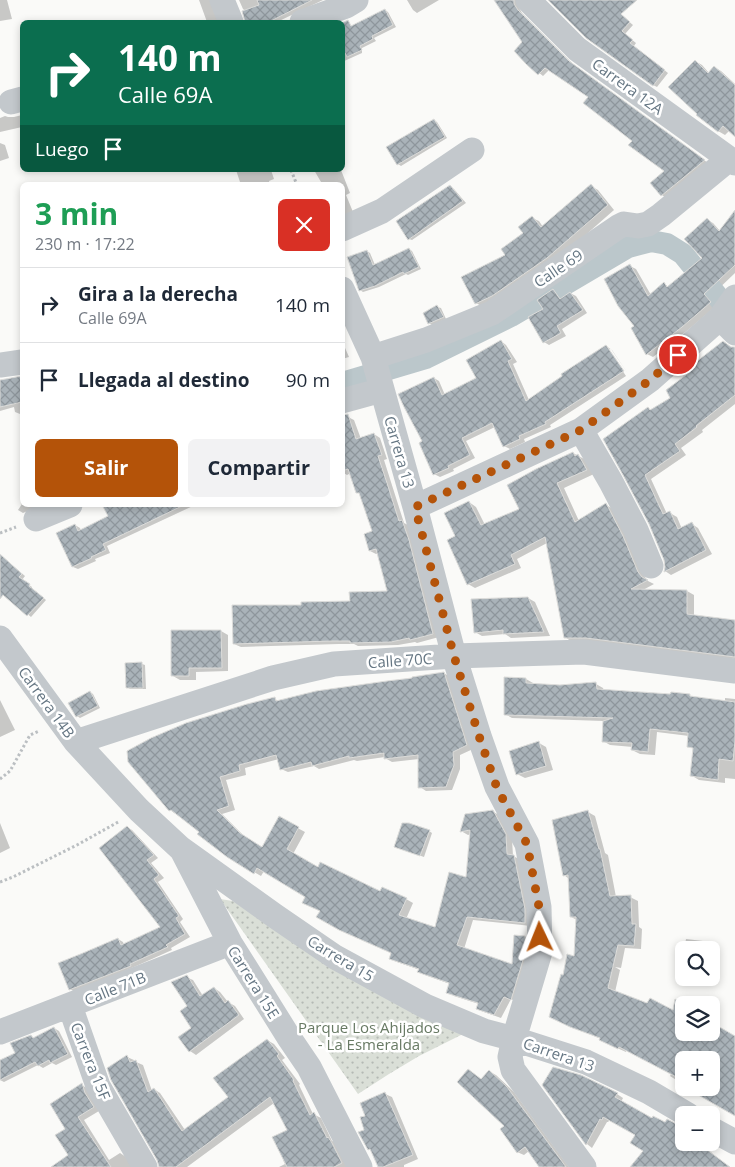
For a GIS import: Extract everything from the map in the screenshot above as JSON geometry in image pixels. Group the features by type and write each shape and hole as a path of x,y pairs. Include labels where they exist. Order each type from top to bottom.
{"street":[{"path":"222,0 230,20"},
{"path":"308,20 346,6 356,0"},
{"name":"Carrera 12A","path":"528,0 577,49 732,162"},
{"path":"345,228 382,211 472,150"},
{"name":"Calle 69","path":"345,399 426,340 492,313 618,227 624,224 638,226 648,224 732,162"},
{"name":"Carrera 13","path":"345,296 378,374 454,656 479,736 497,788 527,844 539,907 540,952 514,1039 586,1062 649,1092 675,1107"},
{"path":"415,507 581,430 727,325 735,297"},
{"path":"0,365 20,362"},
{"path":"581,430 636,530 651,566"},
{"path":"36,519 65,507"},
{"name":"Carrera 14B","path":"0,638 76,742"},
{"name":"Calle 70C","path":"76,742 273,678 334,664 454,656 584,652 735,671"},
{"name":"Carrera 15","path":"76,742 139,810 180,848 335,957 425,1006 484,1031 514,1039"},
{"name":"Carrera 15E","path":"180,848 230,943 309,1068 360,1167"},
{"name":"Calle 71B","path":"0,1032 230,943"},
{"name":"Carrera 15F","path":"70,1006 98,1086 145,1167"},
{"path":"514,1039 510,1057 513,1070 584,1167"},
{"path":"720,1133 735,1142"}],"path":[{"path":"0,779 10,771 30,735 60,720"},
{"path":"0,882 77,845 139,810"}],"green space":[{"name":"Parque Los Ahijados - La Esmeralda","path":"220,899 233,901 463,1034 419,1056 358,1094"}],"building":[{"path":"257,0 312,0 273,20 244,20 242,11 259,5"},
{"path":"494,0 514,0 518,10 569,61 705,160 661,196 650,183 664,171 628,145 632,141 583,103 588,97 545,68 538,75 526,64 514,51 522,42"},
{"path":"548,0 637,0 621,14 630,22 622,31 633,40 630,43 665,70 653,86 586,38"},
{"path":"385,9 393,25 372,36 373,39 360,46 362,50 347,57 345,53 345,22 348,20 351,26"},
{"path":"695,60 708,73 714,66 735,85 735,137 723,126 718,132 696,115 668,87"},
{"path":"434,119 445,137 397,165 386,147"},
{"path":"591,184 608,205 547,258 492,296 475,304 461,277 505,255 501,249 523,233 518,227 532,216 541,227"},
{"path":"450,185 463,201 408,240 396,221"},
{"path":"735,210 735,265 704,294 711,302 646,355 631,328 634,326 618,306 604,279 630,264 648,296 664,282 667,287 702,258 684,239 707,218 719,231"},
{"path":"409,248 419,267 359,291 347,257 367,250 373,265"},
{"path":"553,289 560,299 570,292 583,310 557,326 561,333 543,343 528,317 543,309 537,300"},
{"path":"437,305 444,317 428,324 423,313"},
{"path":"501,340 512,359 508,361 526,401 562,376 561,374 606,345 624,371 545,422 546,424 519,436 520,439 503,447 492,423 462,438 470,455 433,475 419,443 422,441 398,394 434,377 442,395 476,378 466,360"},
{"path":"723,341 731,347 735,347 735,395 675,444 680,451 645,475 663,514 670,511 678,529 692,522 706,550 664,572 664,560 649,524 603,439 648,407 650,410 670,398 666,390 690,372 687,369"},
{"path":"20,376 20,402 0,407 0,380"},
{"path":"345,414 348,414 356,439 374,433 382,455 378,456 399,521 402,520 409,540 433,634 410,640 409,638 391,642 350,643 350,641 332,641 233,644 232,605 301,605 301,602 350,601 349,592 387,591 376,549 369,551 364,534 372,531 359,493 356,493 348,469 345,470"},
{"path":"573,452 575,456 578,454 587,470 557,483 575,522 606,503 623,536 638,572 648,580 631,589 687,590 687,614 735,620 735,657 586,638 564,638 545,537 511,555 515,564 467,585 447,540 455,536 444,513 469,501 481,525 519,509 507,485"},
{"path":"103,507 180,507 103,544 106,550 72,567 56,533 75,524 78,531 108,516"},
{"path":"0,554 22,574 19,577 30,584 29,586 44,598 27,616 3,595 0,599"},
{"path":"528,597 544,632 503,634 503,630 474,633 471,599"},
{"path":"171,630 221,630 222,668 189,668 189,676 171,676"},
{"path":"142,662 143,688 126,688 125,663"},
{"path":"444,672 467,745 453,752 454,765 446,787 418,788 418,755 384,759 384,753 349,758 349,756 312,766 311,762 280,770 276,755 239,765 240,771 220,777 229,806 217,810 240,833 262,847 279,816 299,827 287,849 318,867 320,862 380,891 382,887 407,898 399,915 435,927 449,872 466,877 470,830 460,832 465,814 493,810 506,834 507,854 514,855 525,909 525,923 467,917 457,945 512,964 514,935 525,936 526,950 511,1000 504,997 494,1015 476,1009 478,1003 446,993 449,983 417,972 419,969 389,959 391,953 339,930 316,917 320,911 302,903 305,897 257,868 254,874 227,857 197,834 199,832 171,810 169,811 128,762 127,751 151,738 186,723 247,704 275,697 276,701 316,691"},
{"path":"504,677 526,678 526,683 560,685 596,682 597,689 670,694 671,692 735,702 733,761 719,759 718,780 690,776 693,748 687,747 688,733 650,729 648,752 631,750 632,743 602,742 603,721 613,718 504,715"},
{"path":"90,691 98,706 76,717 68,703"},
{"path":"539,741 546,766 516,775 509,751"},
{"path":"588,810 600,849 610,896 631,895 632,924 636,924 634,946 618,945 608,988 647,1003 650,998 673,1010 675,999 675,1041 720,1041 720,1027 735,1036 735,1116 700,1096 720,1096 720,1051 675,1051 675,1076 619,1047 618,1049 599,1040 600,1038 549,1017 561,974 563,975 567,954 574,956 576,917 570,917 568,875 563,876 552,820"},
{"path":"402,823 409,823 430,830 420,856 394,847"},
{"path":"127,826 154,855 147,860 159,875 154,879 179,916 176,918 185,934 166,945 168,947 130,964 131,966 69,990 58,963 118,938 121,945 160,927 99,848"},
{"path":"187,975 200,996 214,987 225,1003 228,1000 239,1015 189,1052 178,1037 191,1028 180,1011 187,1006 171,982"},
{"path":"54,1027 68,1054 50,1063 49,1060 38,1066 35,1062 0,1080 0,1060 15,1053 10,1043 31,1035 33,1038"},
{"path":"267,1039 279,1054 277,1056 294,1080 310,1115 314,1112 342,1163 334,1167 287,1167 272,1137 287,1130 270,1097 176,1167 159,1167 157,1160 111,1080 107,1068 127,1055 130,1062 136,1060 148,1092 154,1088 182,1131 228,1097 213,1078"},
{"path":"553,1067 581,1075 618,1093 615,1097 652,1118 653,1116 665,1122 667,1119 675,1123 675,1151 709,1151 730,1167 630,1167 643,1151 630,1143 635,1135 603,1117 602,1120 600,1119 586,1145 542,1085"},
{"path":"468,1069 481,1079 489,1070 507,1087 566,1167 539,1167 525,1147 517,1153 500,1129 504,1126 457,1082"},
{"path":"82,1083 85,1093 94,1107 78,1117 111,1167 51,1167 68,1155 55,1135 65,1129 50,1104"},
{"path":"385,1092 413,1155 383,1167 378,1167 370,1149 368,1150 358,1132 364,1130 360,1117 365,1116 360,1103"}],"waterway":[{"path":"345,382 426,358 511,316 628,247 651,241 667,244 683,254 735,318"}],"route":[{"path":"540,937 539,907 527,844 497,788 479,736 454,656 415,507 581,430 650,380 678,355"}]}
